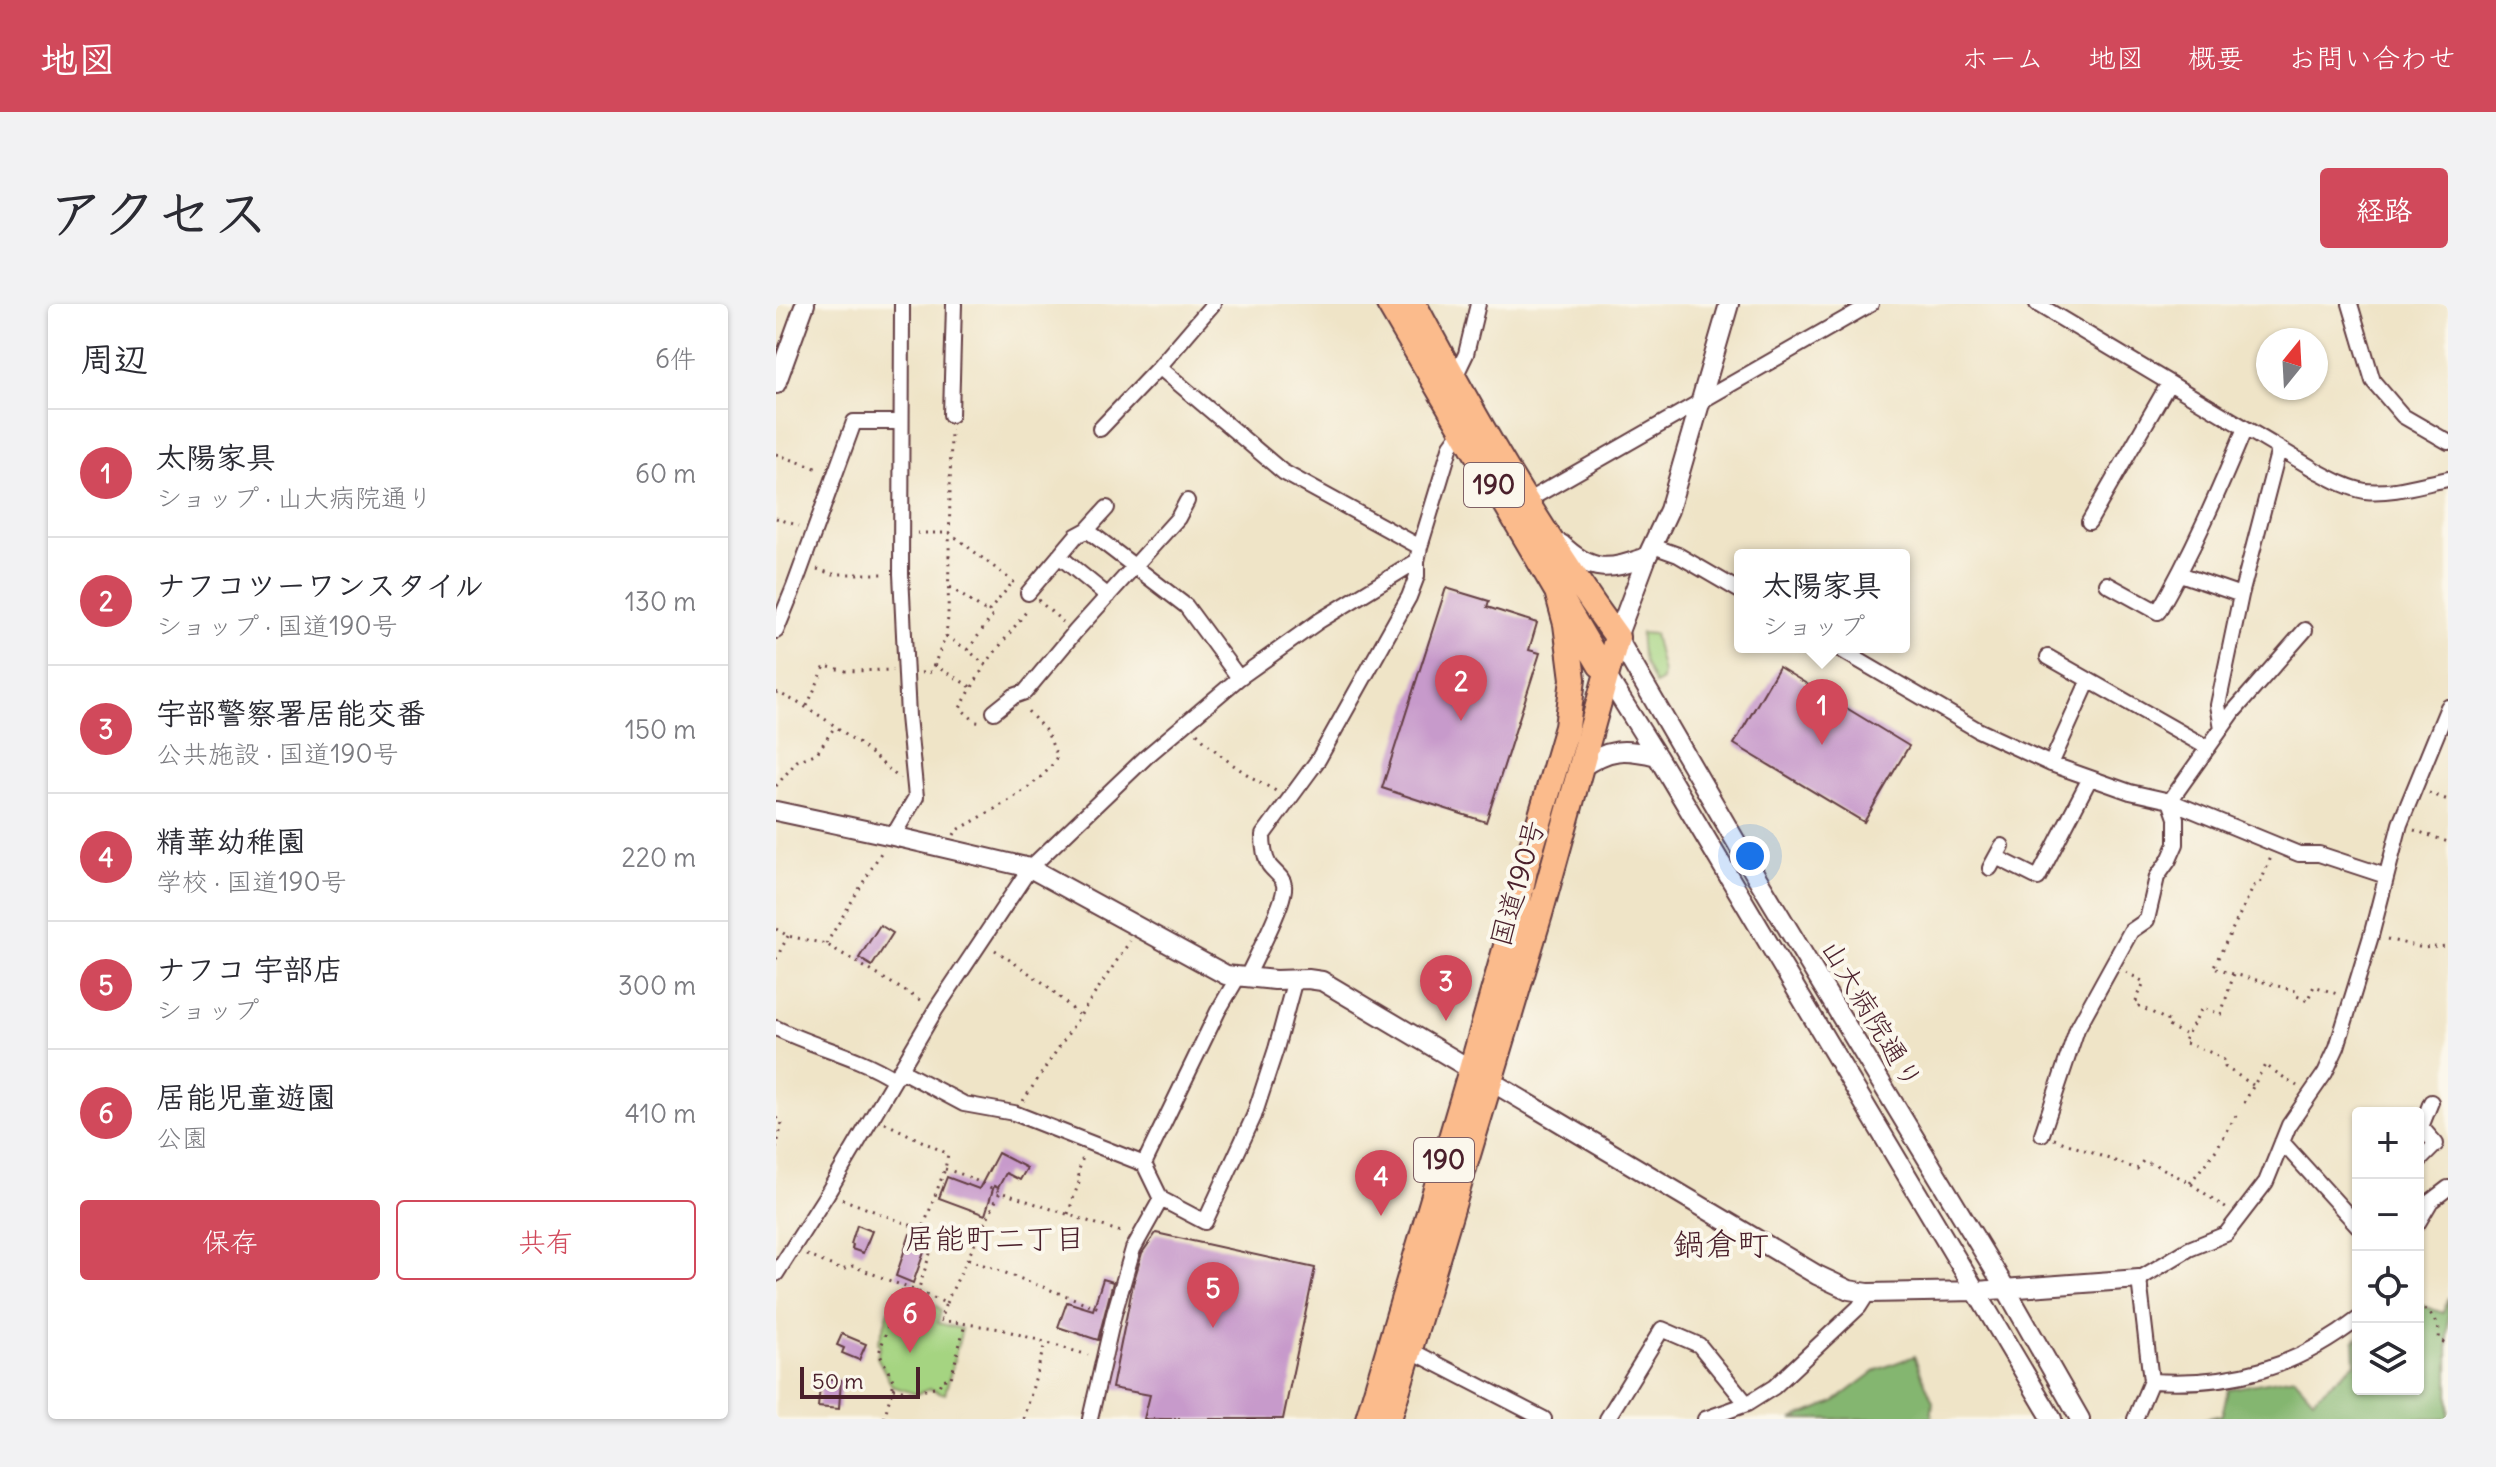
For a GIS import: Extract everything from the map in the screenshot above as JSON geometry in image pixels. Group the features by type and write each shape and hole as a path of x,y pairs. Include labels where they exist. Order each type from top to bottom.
{"highway":[{"name":"国道190号","path":"1389,304 1604,671"},
{"name":"190","path":"1414,304 1530,511 1617,637"},
{"name":"国道190号","path":"1389,1419 1410,1350 1481,1076 1525,870 1567,727 1573,679 1570,644 1557,591"},
{"name":"国道190号","path":"1368,1419 1581,768 1604,671 1617,637"},
{"name":"国道190号","path":"1519,900 1534,873 1593,683 1604,671"}],"street":[{"path":"776,384 805,304"},
{"path":"893,836 916,797 905,671 901,574 902,304"},
{"path":"951,415 954,304"},
{"path":"1100,429 1213,304"},
{"path":"1454,379 1466,354 1478,304"},
{"path":"1617,637 1669,510 1729,304"},
{"path":"1734,588 1678,555 1650,551 1620,566 1602,568 1588,564 1575,558 1530,511 1700,401 1871,304"},
{"path":"2037,304 2343,484 2366,491 2448,479"},
{"path":"2350,304 2373,381 2403,416 2448,442"},
{"path":"1159,367 1283,472 1418,554"},
{"path":"2089,522 2169,383"},
{"path":"776,631 854,422 901,422"},
{"path":"2107,584 2158,612 2216,498 2245,428"},
{"path":"1144,1164 1204,1040 1242,978 1282,901 1285,887 1268,863 1263,835 1318,760 1409,597 1417,576 1418,554 1451,445 1462,430"},
{"path":"2222,728 2218,705 2241,595 2279,449"},
{"path":"994,712 1014,696 1025,692 1178,518 1187,501"},
{"path":"1028,593 1076,536 1087,530 1107,508"},
{"path":"1087,530 1186,606 1239,678"},
{"path":"776,1274 936,1009 1030,868 1146,757 1239,678 1418,554"},
{"path":"1059,556 1108,596"},
{"path":"2180,574 2241,595"},
{"path":"2170,801 2234,711 2305,630"},
{"name":"山大病院通り","path":"1617,637 1764,889 2006,1289 2080,1419"},
{"path":"1846,653 1978,730 2051,764 2130,792 2170,801 2299,854 2319,854 2386,876"},
{"path":"2048,657 2208,748"},
{"name":"山大病院通り","path":"1604,671 2052,1419"},
{"path":"2051,764 2088,682"},
{"path":"776,811 1030,868 1226,975 1322,981 1817,1275 1849,1290 1868,1293 1977,1291 2139,1279 2189,1249 2226,1234 2240,1218 2266,1182 2289,1125 2325,1073 2337,1047 2371,936 2400,824 2448,707"},
{"path":"1581,768 1596,757 1613,751 1632,750 1657,756"},
{"path":"1996,857 2038,878 2090,778"},
{"path":"2042,1134 2077,1029 2131,931 2147,920 2157,877 2176,844 2176,818 2170,801"},
{"path":"776,1028 811,1044 836,1050 897,1074 964,1104 1014,1113 1144,1164 1161,1199 1205,1222 1254,1116 1295,979"},
{"path":"2424,1120 2431,1102"},
{"path":"2424,1130 2436,1144 2424,1156"},
{"path":"2282,1142 2352,1219"},
{"path":"2424,1213 2431,1201 2448,1188"},
{"path":"1090,1419 1114,1314 1133,1249 1161,1199"},
{"path":"2135,1419 2151,1381 2139,1279"},
{"path":"1705,1419 1747,1404 1774,1387 1859,1307 1868,1293"},
{"path":"2151,1381 2214,1380 2263,1371 2314,1350 2352,1323"},
{"path":"1607,1419 1662,1329 1699,1345 1747,1404"},
{"path":"1410,1350 1544,1419"}],"path":[{"path":"807,706 825,666 846,671 931,672 946,636 950,587 951,415"},
{"path":"776,454 834,474"},
{"path":"776,518 814,531"},
{"path":"901,533 950,533 1028,593"},
{"path":"802,564 832,574 901,574"},
{"path":"989,611 1013,582"},
{"path":"950,587 993,615 968,650"},
{"path":"994,712 985,723 976,722 960,708 985,665 1036,599 1075,632"},
{"path":"946,636 985,665"},
{"path":"934,665 971,687"},
{"path":"776,692 807,706 862,744 915,792"},
{"path":"945,848 956,831 1009,801 1054,765 1057,756 1047,732 1014,696"},
{"path":"1186,722 1231,764 1291,799"},
{"path":"776,786 797,761 817,753 834,727"},
{"path":"2414,787 2448,800"},
{"path":"2400,824 2448,842"},
{"path":"826,944 865,876 893,836"},
{"path":"2276,846 2260,884 2254,886 2213,968 2296,991 2297,996 2307,1001 2314,986 2352,999"},
{"path":"1014,1113 1138,927"},
{"path":"776,929 788,936 826,944 936,1009"},
{"path":"776,959 788,936"},
{"path":"2371,936 2423,948 2448,946"},
{"path":"980,940 1045,984 1080,1016"},
{"path":"2112,964 2144,982 2135,1004 2167,1020 2166,1025 2185,1034"},
{"path":"2234,974 2221,1014 2202,1008 2183,1042 2224,1060 2225,1067 2253,1085"},
{"path":"2244,1103 2265,1065 2310,1094"},
{"path":"2190,1183 2216,1150 2238,1112"},
{"path":"871,1116 948,1154 923,1229"},
{"path":"776,1118 782,1123 776,1149"},
{"path":"2042,1134 2086,1153 2137,1169 2143,1161 2158,1166 2190,1183 2240,1218"},
{"path":"1068,1214 1088,1142"},
{"path":"945,1169 1000,1192 1139,1238"},
{"path":"1000,1192 940,1320 1001,1329 1103,1360"},
{"path":"827,1194 936,1235 918,1291 913,1294 900,1291 879,1353 894,1382 884,1419"},
{"path":"793,1248 842,1270 853,1266 946,1303"},
{"path":"968,1259 1114,1314"},
{"path":"2424,1309 2434,1317 2440,1328 2439,1340 2448,1344"},
{"path":"893,1388 911,1392 939,1386 942,1380 951,1378 965,1324"},
{"path":"1024,1419 1045,1343"}],"green space":[{"path":"1641,633 1654,634 1663,673 1662,680 1655,684 1642,653"},
{"path":"896,1291 936,1305 941,1310 938,1323 962,1329 945,1394 930,1389 916,1394 892,1386 877,1357 878,1343"},
{"path":"2448,1297 2448,1419 2204,1419 2222,1415 2228,1389 2294,1377 2313,1399 2352,1366 2352,1395 2424,1395 2424,1306 2443,1313"},
{"path":"1914,1356 1933,1402 1931,1419 1792,1419 1834,1402 1877,1370"}],"building":[{"path":"1446,588 1489,601 1487,607 1537,623 1529,650 1540,653 1486,822 1382,788"},
{"path":"1779,667 1909,746 1864,822 1734,744"},
{"path":"880,925 893,933 872,966 859,958"},
{"path":"998,1153 1027,1168 1020,1180 1006,1173 998,1188 994,1186 985,1215 939,1198 947,1177 979,1189"},
{"path":"857,1225 872,1231 863,1253 852,1249"},
{"path":"1156,1233 1315,1268 1283,1419 1144,1419 1150,1395 1112,1388 1133,1284 1142,1253"},
{"path":"910,1234 928,1241 913,1283 896,1276"},
{"path":"1103,1279 1113,1282 1098,1340 1058,1327 1067,1302 1093,1310"},
{"path":"842,1334 866,1344 859,1360 842,1353 844,1348 837,1345"},
{"path":"821,1378 841,1380 839,1409 818,1407"}],"place":[{"name":"ナフコツーワンスタイル","path":"1461,721"},
{"name":"太陽家具","path":"1822,745"},
{"name":"宇部警察署居能交番","path":"1446,1021"},
{"name":"精華幼稚園","path":"1381,1216"},
{"name":"ナフコ 宇部店","path":"1213,1328"},
{"name":"居能児童遊園","path":"910,1353"}],"district":[{"name":"居能町二丁目","path":"995,1239"},
{"name":"鍋倉町","path":"1721,1244"}]}
